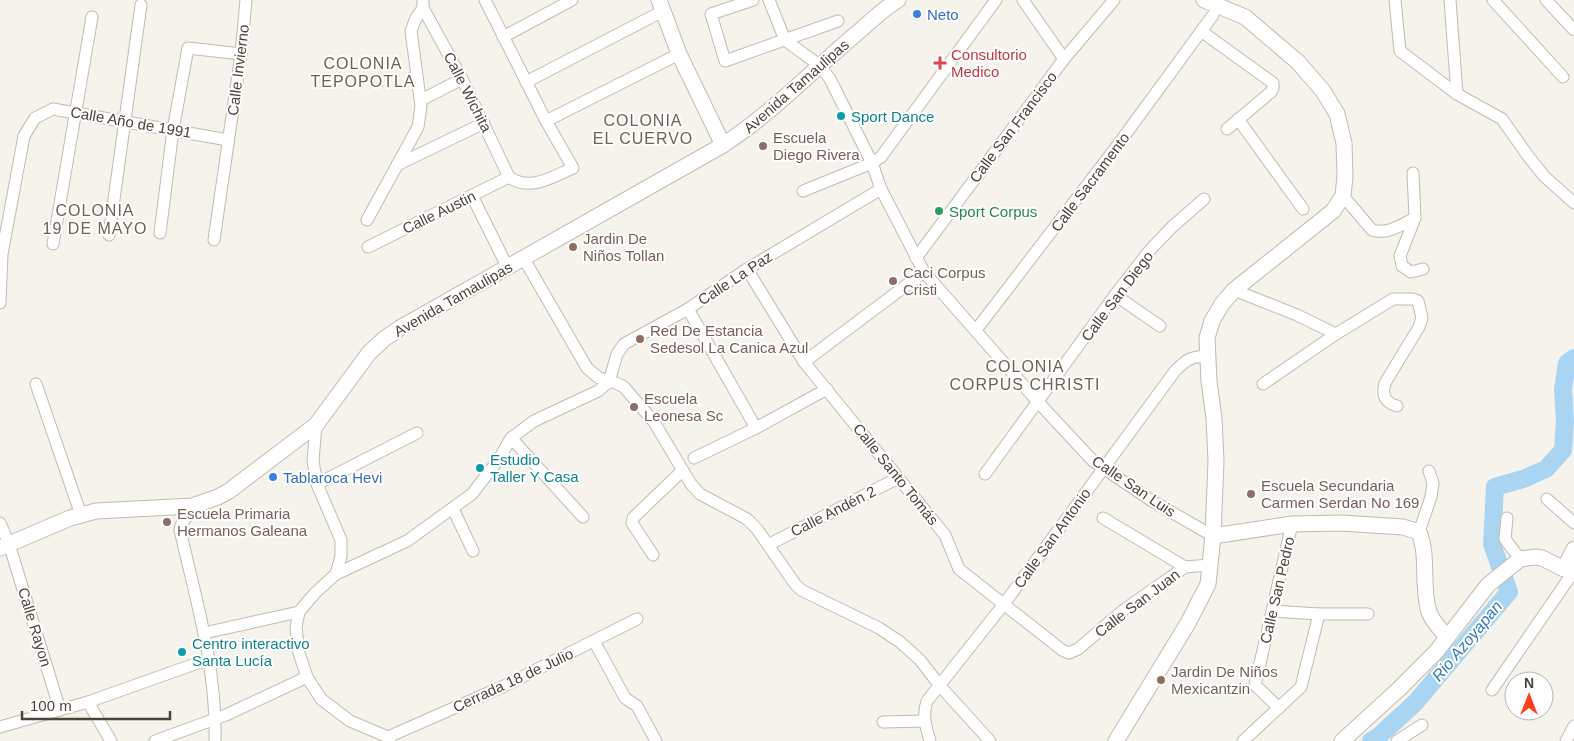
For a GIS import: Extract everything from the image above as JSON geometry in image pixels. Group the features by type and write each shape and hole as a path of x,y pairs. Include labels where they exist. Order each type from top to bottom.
{"street":[{"name":"Calle Invierno","path":"214,240 241,54 246,0"},
{"path":"485,0 546,121 573,168 537,183 526,184 516,182 509,177"},
{"path":"503,37 572,0"},
{"path":"752,0 711,14 725,61 838,21"},
{"path":"768,0 785,40"},
{"path":"803,191 872,163 881,157 996,0"},
{"path":"1023,0 1064,59"},
{"name":"Calle San Francisco","path":"916,258 1064,59 1114,0"},
{"path":"1116,741 1200,601 1208,584 1213,536 1216,461 1214,418 1208,381 1207,356 1207,338 1212,321 1222,304 1234,290 1333,211 1343,196 1345,176 1344,143 1337,114 1323,91 1298,62 1245,17 1204,0"},
{"path":"1395,0 1400,51 1457,94 1502,119 1544,176 1574,202"},
{"path":"1450,0 1457,94"},
{"path":"1493,0 1563,77"},
{"path":"1546,0 1574,30"},
{"name":"Avenida Tamaulipas","path":"5,546 70,518 96,511 192,506 229,491 316,424 369,353 384,339 400,328 723,145 747,129 778,104 819,65 894,1"},
{"path":"367,220 418,127 421,100 412,31 423,4"},
{"name":"Calle Wichita","path":"423,4 484,123 509,177"},
{"path":"109,235 141,5"},
{"path":"526,82 661,5 679,54 723,145"},
{"name":"Calle Sacramento","path":"976,330 1117,146 1213,15"},
{"path":"53,244 92,17"},
{"path":"1201,31 1272,83 1272,92 1227,129"},
{"name":"Calle San Luis","path":"785,40 819,65 830,79 872,163 881,190 924,272 1038,402 1093,461 1152,501 1213,536"},
{"path":"160,233 174,130 188,48 241,54"},
{"path":"546,121 679,54"},
{"path":"421,100 462,79"},
{"name":"Calle Año de 1991","path":"0,303 2,254 24,136 35,118 53,109 228,140"},
{"path":"1238,119 1303,209"},
{"path":"397,166 484,123"},
{"path":"1413,173 1415,218 1400,256 1402,266 1411,272 1423,269"},
{"name":"Calle Austin","path":"368,247 509,177"},
{"name":"Calle La Paz","path":"610,382 620,348 688,309 747,269 881,190"},
{"path":"472,196 508,268"},
{"path":"1343,196 1372,230 1378,232 1385,232 1415,218"},
{"name":"Calle San Diego","path":"986,474 1115,295 1156,244 1204,199"},
{"path":"524,258 586,368 599,378 616,383 624,388 654,422 682,471 700,494 747,519 801,590 879,628 900,642 920,660 940,686 990,741"},
{"name":"Calle Santo Tomás","path":"747,269 804,362 945,535 959,570 1062,650 1069,653"},
{"path":"804,362 924,272"},
{"path":"1234,290 1298,315 1336,334"},
{"path":"1115,295 1160,326"},
{"path":"1263,384 1336,334 1393,299 1413,299 1418,301 1422,318 1419,327 1385,382 1383,391 1384,398 1389,404 1397,406"},
{"path":"688,309 756,428"},
{"name":"Calle San Antonio","path":"924,721 924,710 927,701 1004,604 1175,371 1184,361 1192,357 1207,356"},
{"path":"389,739 350,721 321,699 307,677 299,653 296,627 298,612 336,574 407,541 472,494 500,459 511,438 534,421 598,391 610,382"},
{"path":"36,384 82,515"},
{"path":"694,458 756,428 827,389"},
{"path":"316,424 313,461 317,484 341,540 341,556 336,574"},
{"path":"317,484 417,433"},
{"path":"511,438 583,517"},
{"path":"654,555 632,523 634,518 682,471"},
{"path":"1429,471 1433,483 1431,497 1419,532 1423,541 1426,597 1430,614 1446,637"},
{"name":"Calle Andén 2","path":"768,545 898,478"},
{"path":"1547,499 1574,523"},
{"path":"192,506 190,512 181,523 180,530 209,659 216,719 215,741"},
{"path":"453,509 473,551"},
{"path":"1103,518 1185,567"},
{"path":"1507,518 1505,539 1517,562"},
{"name":"Calle Rayon","path":"0,523 5,546 60,710"},
{"path":"1213,536 1292,524 1341,523 1403,527 1419,532"},
{"name":"Calle San Pedro","path":"1279,708 1255,685 1292,524"},
{"path":"1492,690 1570,571 1574,549"},
{"path":"1342,741 1436,652 1488,585 1517,562 1535,557 1542,558 1570,571"},
{"name":"Calle San Juan","path":"1069,653 1078,649 1125,609 1185,567 1210,565"},
{"path":"1272,611 1319,614 1368,614"},
{"path":"204,633 298,612"},
{"path":"1244,741 1301,687 1319,614"},
{"name":"Cerrada 18 de Julio","path":"389,739 504,686 637,619"},
{"path":"594,642 625,698 637,706 656,741"},
{"path":"0,727 88,702 209,659"},
{"path":"155,741 216,719 307,677"},
{"path":"88,702 111,741"},
{"path":"883,722 924,721 930,741"},
{"path":"1397,741 1422,724"},
{"path":"1566,741 1574,726"}],"waterway":[{"name":"Rio Azoyapan","path":"1371,741 1378,737 1415,703 1509,592 1492,544 1495,487 1523,479 1546,469 1563,450 1565,422 1563,389 1567,363 1574,358"}],"place":[{"name":"Neto","path":"917,14"},
{"name":"Consultorio Medico","path":"940,63"},
{"name":"Sport Dance","path":"841,116"},
{"name":"Escuela Diego Rivera","path":"763,146"},
{"name":"Sport Corpus","path":"939,211"},
{"name":"Jardin De Niños Tollan","path":"573,247"},
{"name":"Caci Corpus Cristi","path":"893,281"},
{"name":"Red De Estancia Sedesol La Canica Azul","path":"640,339"},
{"name":"Escuela Leonesa Sc","path":"634,407"},
{"name":"Estudio Taller Y Casa","path":"480,468"},
{"name":"Tablaroca Hevi","path":"273,477"},
{"name":"Escuela Secundaria Carmen Serdan No 169","path":"1251,494"},
{"name":"Escuela Primaria Hermanos Galeana","path":"167,522"},
{"name":"Centro interactivo Santa Lucía","path":"182,652"},
{"name":"Jardin De Niños Mexicantzin","path":"1161,680"}],"district":[{"name":"COLONIA TEPOPOTLA","path":"363,72"},
{"name":"COLONIA EL CUERVO","path":"643,129"},
{"name":"COLONIA 19 DE MAYO","path":"95,219"},
{"name":"COLONIA CORPUS CHRISTI","path":"1025,375"}]}
